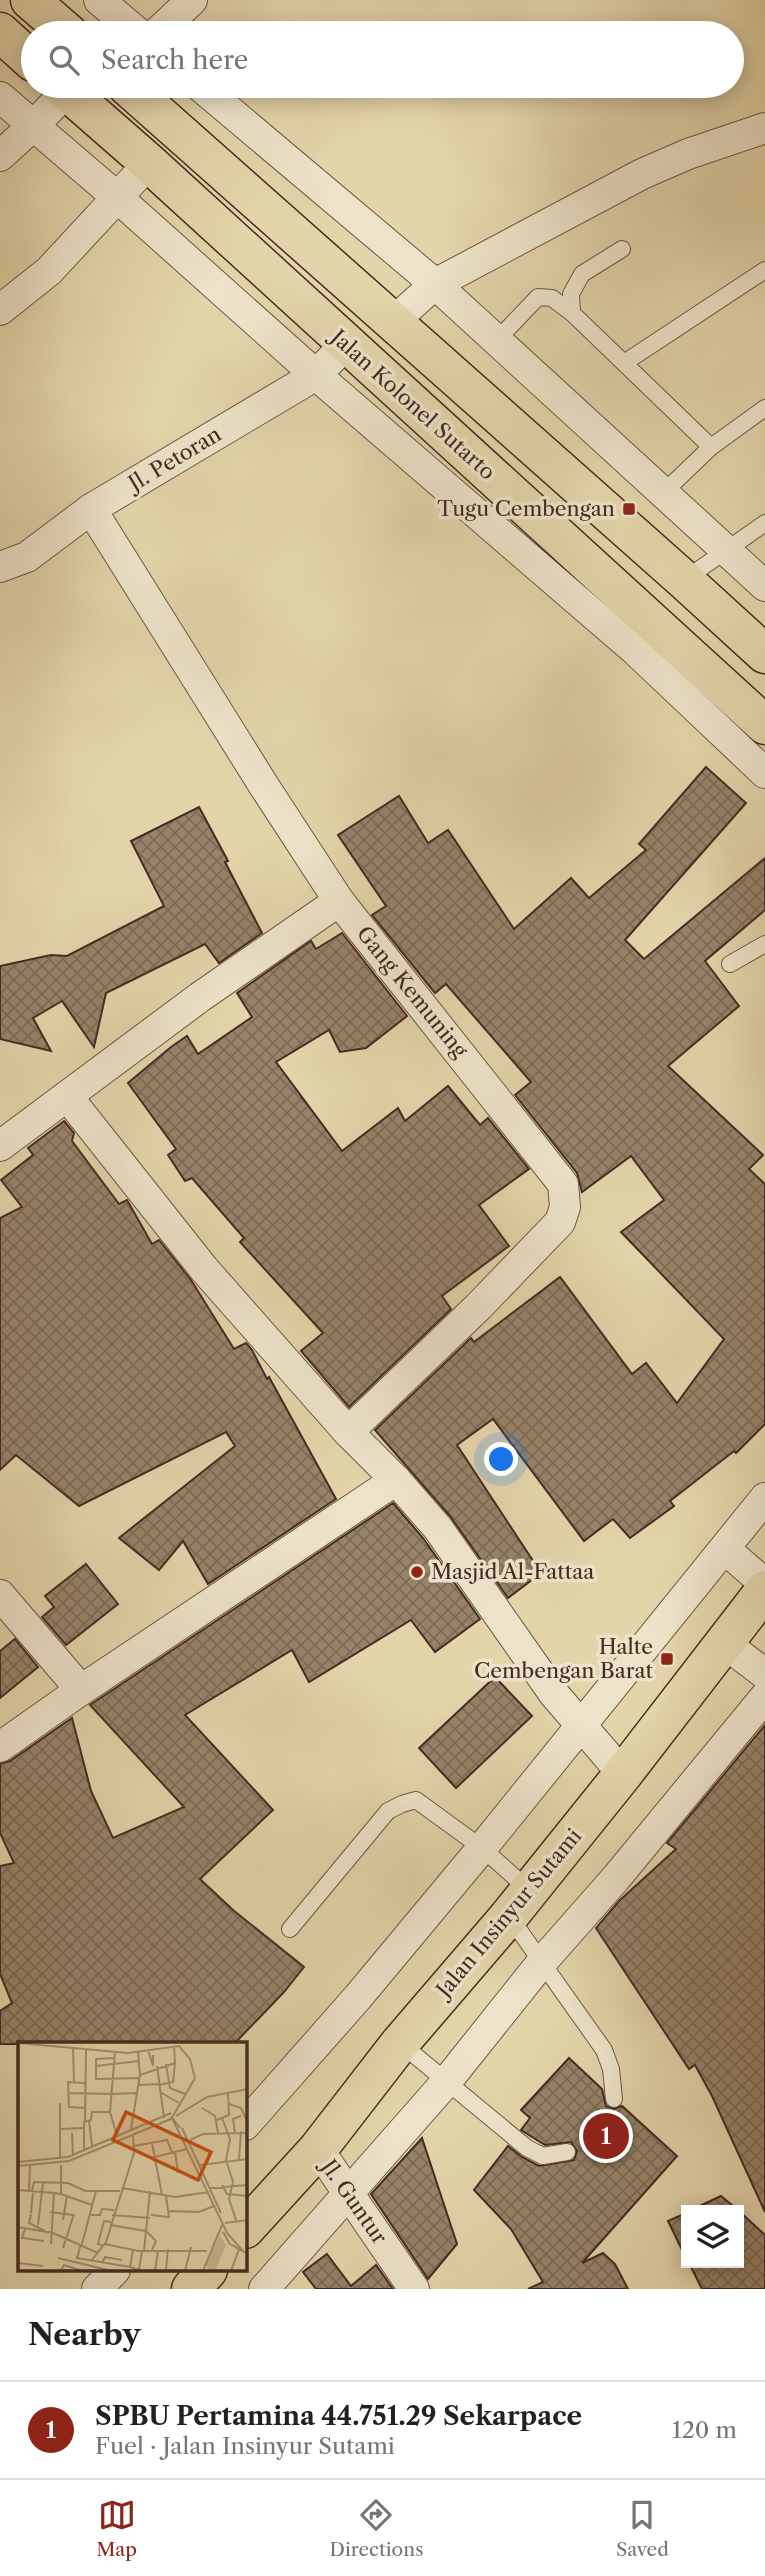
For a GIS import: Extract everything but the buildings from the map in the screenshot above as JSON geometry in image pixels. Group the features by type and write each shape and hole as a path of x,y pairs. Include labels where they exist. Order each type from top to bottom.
{"main road":[{"path":"30,0 54,21"},
{"path":"0,32 21,51"},
{"name":"Jalan Kolonel Sutarto","path":"75,98 346,344 759,751"},
{"path":"141,98 765,654"},
{"name":"Jalan Insinyur Sutami","path":"247,2227 318,2149 400,2043 519,1903 765,1590"},
{"path":"191,2289 206,2272"}],"street":[{"path":"99,0 124,21"},
{"path":"170,21 192,0"},
{"path":"0,97 118,198 316,375 647,639"},
{"path":"0,156 34,125 56,98"},
{"path":"214,98 435,284 765,586"},
{"path":"393,322 435,284 642,174 699,150 765,128"},
{"path":"0,310 49,271 149,163"},
{"name":"Jl. Petoran","path":"0,567 27,556 91,509 316,375 346,344"},
{"name":"Gang Kemuning","path":"91,509 339,901 558,1175 565,1193 565,1207 560,1222 478,1307 348,1432"},
{"path":"759,751 765,733"},
{"path":"0,1146 200,997 339,901"},
{"path":"67,1096 204,1269 348,1432 396,1480 437,1527 554,1694 622,1774"},
{"path":"0,1747 80,1690 396,1480"},
{"path":"247,2123 358,1997 482,1848 765,1497"},
{"path":"725,1549 765,1584"},
{"path":"0,1595 80,1690"},
{"path":"723,1642 765,1674"},
{"path":"264,2289 447,2081 542,1962 616,1878 765,1697"},
{"name":"Jl. Guntur","path":"318,2149 414,2289"},
{"path":"97,2289 113,2272"}],"lane":[{"path":"572,313 571,294 582,274 622,249"},
{"path":"624,363 765,270"},
{"path":"497,340 538,297 552,298 572,313 711,446"},
{"path":"663,493 711,446 765,408"},
{"path":"684,580 765,523"},
{"path":"730,964 765,944"},
{"path":"290,1929 388,1811 416,1800 482,1848 519,1903 542,1962 604,2050 611,2069 614,2099"},
{"path":"400,2043 527,2148 543,2156 567,2152"}],"place":[{"name":"Tugu Cembengan","path":"629,509"},
{"name":"Masjid Al-Fattaa","path":"417,1572"},
{"name":"Halte Cembengan Barat","path":"667,1659"},
{"name":"SPBU Pertamina 44.751.29 Sekarpace","path":"606,2136"}]}
